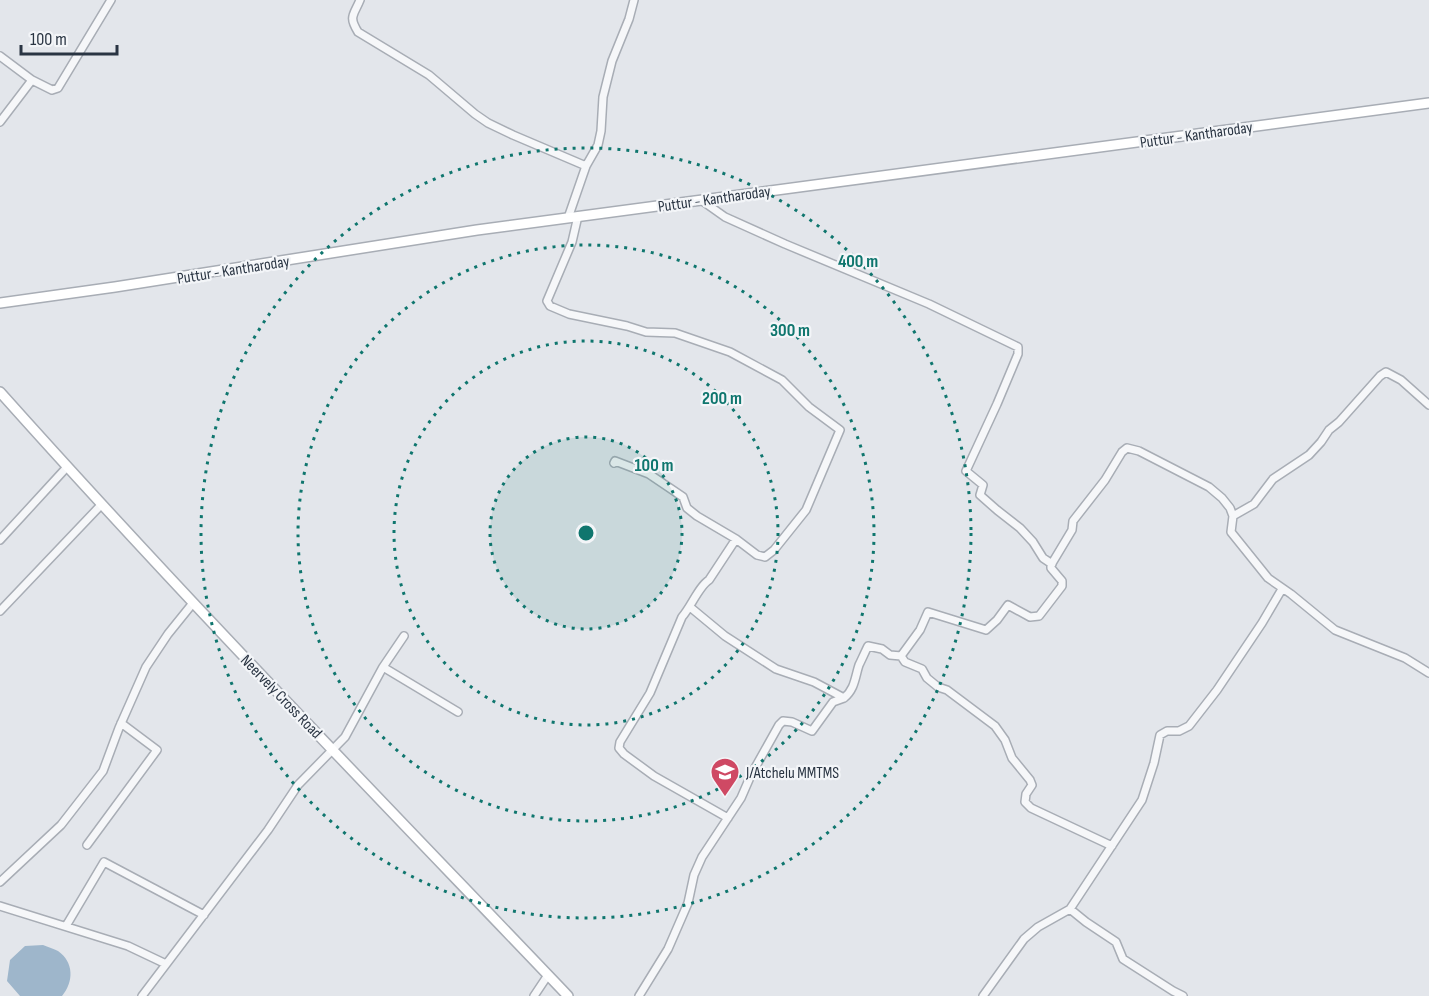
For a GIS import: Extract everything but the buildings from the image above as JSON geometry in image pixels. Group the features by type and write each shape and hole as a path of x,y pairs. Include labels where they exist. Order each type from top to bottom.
{"main road":[{"name":"Puttur - Kantharoday","path":"0,303 477,230 1429,103"},
{"name":"Neervely Cross Road","path":"0,392 67,468 193,603 568,996"}],"street":[{"path":"0,56 32,80 52,90 58,88 111,0"},
{"path":"360,0 352,16 352,22 358,32 428,74 488,123 586,166"},
{"path":"568,218 586,166 598,145 603,97 612,61 634,0"},
{"path":"0,122 32,80"},
{"path":"701,200 725,217 929,304 1017,347 1018,354 998,404 966,471 983,485 980,495 1020,528 1043,558 1052,564"},
{"path":"578,216 572,242 547,300 550,306 569,314 646,332 675,333 730,352 782,380 809,407 840,430 806,510 774,550 765,557 757,555 736,539 697,516 687,508 683,497 649,474 615,461 614,463"},
{"path":"1233,516 1254,504 1273,479 1309,455 1329,430 1386,372 1401,380 1429,405"},
{"path":"901,656 920,630 928,612 986,630 1008,605 1030,617 1039,616 1062,586 1062,580 1051,568 1072,530 1073,521 1127,448 1139,451 1209,487 1222,498 1233,516 1231,532 1268,578 1335,630 1405,658 1429,673"},
{"path":"0,540 67,468"},
{"path":"0,611 101,505"},
{"path":"728,818 654,776 619,748 620,742 650,693 682,617 736,539"},
{"path":"983,996 1024,939 1038,927 1070,909 1142,800 1160,735 1167,731 1179,731 1189,726 1217,690 1282,589"},
{"path":"0,882 61,825 103,771 146,667 168,634 193,603"},
{"path":"690,607 725,636 776,669 814,682 844,698"},
{"path":"142,996 268,830 298,785 345,737 383,667 404,636"},
{"path":"639,996 671,941 688,903 694,875 702,857 741,798 779,725 783,721 792,722 812,731 833,702 850,693 858,667 868,646 882,649 890,655 901,656"},
{"path":"901,656 905,662 922,669 927,678 938,687 947,690 995,726 1005,740 1012,758 1030,780 1032,785 1026,794 1025,802 1031,808 1112,846"},
{"path":"383,667 458,712"},
{"path":"87,845 157,750 121,723"},
{"path":"66,926 104,862 204,915"},
{"path":"0,906 128,946 166,964"},
{"path":"1070,909 1116,942 1123,959 1183,996"},
{"path":"534,996 548,975"}],"water":[{"path":"43,945 58,951 67,961 70,972 69,985 62,996 20,996 7,981 10,960 25,946"}],"place":[{"name":"J/Atchelu MMTMS","path":"725,798"}]}
